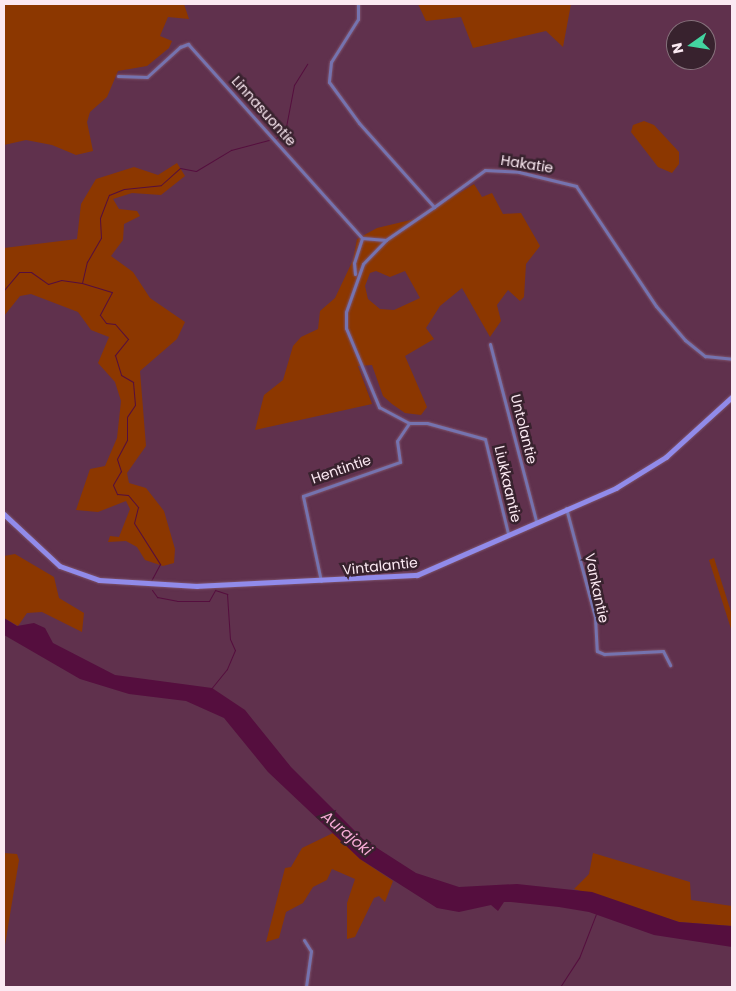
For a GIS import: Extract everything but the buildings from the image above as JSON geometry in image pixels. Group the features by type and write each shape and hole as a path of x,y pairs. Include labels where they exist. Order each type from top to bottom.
{"street":[{"path":"358,4 358,19 331,62 330,82 359,123 434,207"},
{"name":"Linnasuontie","path":"118,76 147,77 180,47 191,46 362,238"},
{"name":"Hakatie","path":"434,207 485,170 573,184 656,306 685,340 705,356 732,359"},
{"name":"Liukkaantie","path":"434,207 386,240 356,278 346,312 348,337 376,405 410,423 428,423 485,439 508,533"},
{"path":"356,278 354,263 362,238 386,240"},
{"name":"Untolantie","path":"490,344 536,520"},
{"name":"Vintalantie","path":"4,514 60,566 82,577 174,586 321,581 418,575 536,520 616,488 646,470 686,440 732,397"},
{"name":"Hentintie","path":"321,581 303,496 400,462 397,441 410,423"},
{"name":"Vankantie","path":"566,508 595,617 597,651 604,654 663,651 670,665"},
{"path":"304,940 311,951 306,987"}],"shaded area":[{"path":"4,4 184,4 189,19 168,17 160,36 172,41 169,48 147,66 118,71 107,97 90,112 87,122 93,151 76,155 52,145 26,140 4,145"},
{"path":"418,4 571,4 563,47 546,31 473,48 461,17 426,21"},
{"path":"644,121 654,125 679,152 679,164 672,173 658,167 631,132 633,125"},
{"path":"177,163 185,176 161,195 132,193 113,199 119,209 137,211 140,216 124,224 123,240 111,256 133,272 150,298 185,322 177,339 140,371 146,446 127,473 129,483 146,488 164,511 175,549 174,563 163,566 145,560 137,547 126,541 108,542 110,536 119,537 130,509 126,501 98,512 76,510 90,469 105,466 117,438 121,401 115,382 98,363 109,337 91,330 78,312 31,294 20,296 4,316 4,248 77,239 81,204 96,179 134,167 158,175"},
{"path":"474,184 482,197 492,193 503,214 521,213 540,246 526,264 524,297 520,301 508,290 497,305 501,321 490,337 462,288 440,306 426,328 434,339 405,356 427,407 421,415 405,413 383,396 372,365 358,366 372,404 255,430 264,395 283,380 293,346 301,337 318,329 320,311 335,298 353,260 357,239 377,228 419,218","holes":["376,271 390,277 405,271 420,298 394,310 380,309 368,299 365,286 370,273"]},
{"path":"15,554 54,577 59,598 84,613 82,632 42,612 27,613 18,626 4,618 4,556"},
{"path":"714,558 732,615 732,632 709,560"},
{"path":"333,833 360,859 393,881 385,902 379,896 374,898 355,937 347,939 347,903 355,879 332,869 327,880 313,887 303,903 286,912 279,938 266,942 285,868 291,867 302,848"},
{"path":"4,853 17,854 19,860 4,951"},
{"path":"593,853 690,882 691,900 732,906 732,926 679,922 574,889 589,874"}],"water":[{"name":"Aurajoki","path":"4,618 17,626 34,623 45,628 53,643 115,675 212,688 245,710 291,767 363,839 416,873 459,887 517,884 592,892 679,922 732,926 732,947 654,935 589,912 559,907 504,902 498,911 491,905 459,912 437,908 360,859 268,772 224,718 186,701 129,694 80,679 4,635"}],"waterway":[{"path":"276,138 285,132 294,85 307,64"},
{"path":"82,283 87,262 101,238 100,218 109,195 124,189 161,185 180,168 196,171 231,150 269,140"},
{"path":"4,290 19,272 31,272 48,284 61,280 82,283 112,292 100,315 106,323 115,324 128,339 115,355 121,375 133,382 135,405 127,417 127,440 117,459 121,471 113,485 117,494 128,495 138,507 134,523 160,564 151,581"},
{"path":"152,590 157,597 177,601 209,601 215,590 227,594 230,639 235,650 227,669 211,689"},
{"path":"560,987 579,958 596,914"}]}
